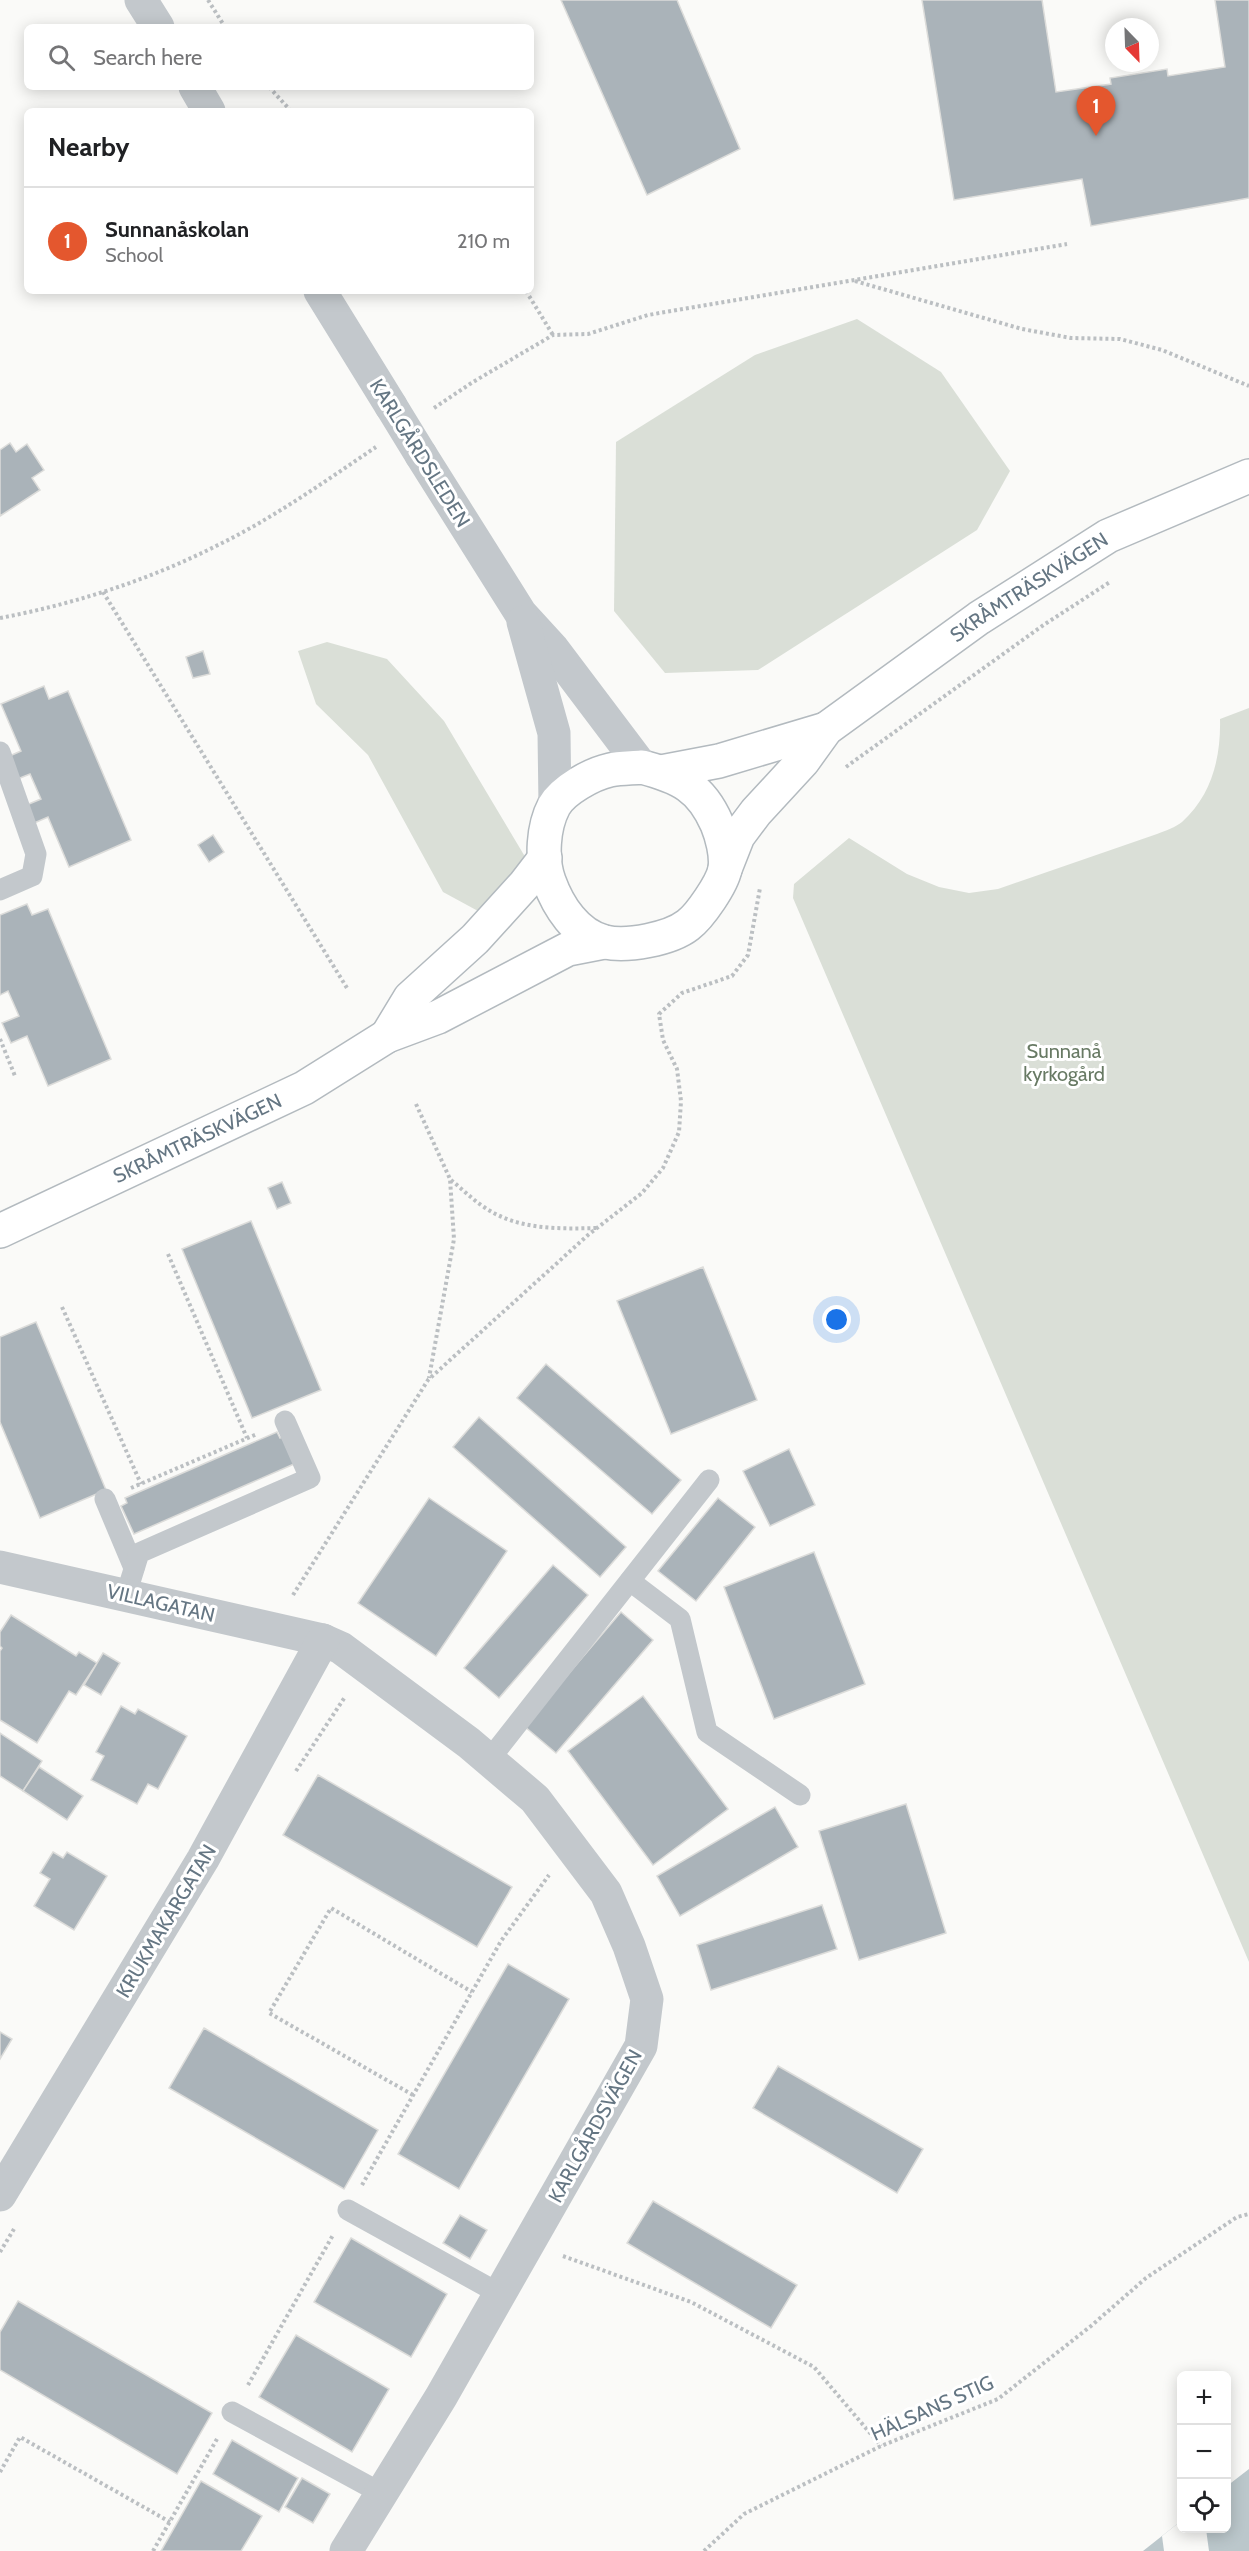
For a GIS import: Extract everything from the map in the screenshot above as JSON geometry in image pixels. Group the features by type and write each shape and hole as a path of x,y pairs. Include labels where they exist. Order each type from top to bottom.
{"main road":[{"name":"SKRÅMTRÄSKVÄGEN","path":"725,868 738,836 826,729 979,618 1108,536 1249,476"},
{"name":"SKRÅMTRÄSKVÄGEN","path":"651,770 718,761 826,729"},
{"path":"610,770 651,770 690,784 708,805 722,836 725,868 710,900 688,926 658,938 630,943 604,942 578,927 557,903 545,870 545,836 555,805 579,782 610,770"},
{"name":"SKRÅMTRÄSKVÄGEN","path":"387,1036 410,998 475,939 525,884 545,858"},
{"name":"SKRÅMTRÄSKVÄGEN","path":"0,1231 304,1088 387,1036 438,1017 568,949 604,942"}],"street":[{"path":"141,0 156,24"},
{"path":"197,90 207,108"},
{"name":"KARLGÅRDSLEDEN","path":"322,294 521,614 553,649 651,770"},
{"name":"KARLGÅRDSLEDEN","path":"521,614 554,733 555,805"},
{"name":"VILLAGATAN","path":"0,1567 130,1582 272,1629 323,1640"},
{"name":"KARLGÅRDSVÄGEN","path":"323,1640 341,1648 420,1706 535,1799 606,1893 629,1946 647,1999 641,2046 441,2397 346,2551"},
{"name":"KRUKMAKARGATAN","path":"0,2196 203,1859 323,1640"}],"lane":[{"path":"0,752 36,854 32,876 0,890"},
{"path":"130,1582 139,1553 310,1478 285,1421"},
{"path":"489,1760 709,1480"},
{"path":"105,1499 130,1582"},
{"path":"630,1581 680,1619 707,1732 800,1795"},
{"path":"348,2210 500,2294"},
{"path":"232,2412 381,2493"}],"path":[{"path":"208,0 223,24"},
{"path":"272,90 288,108"},
{"path":"473,382 554,335 588,334 648,315 1067,244"},
{"path":"852,280 1022,329 1071,338 1120,339 1162,350 1249,386"},
{"path":"528,294 554,335"},
{"path":"0,618 103,592 136,581 217,546 315,488"},
{"path":"841,770 1036,631 1117,577"},
{"path":"103,592 346,988"},
{"path":"272,1629 428,1380 597,1228 642,1193 663,1168 679,1132 681,1101 677,1069 663,1040 658,1014 682,993 732,976 748,955 760,885"},
{"path":"0,1040 15,1076"},
{"path":"416,1104 450,1179 454,1239 428,1380"},
{"path":"450,1179 484,1208 523,1224 556,1229 597,1228"},
{"path":"168,1254 247,1438"},
{"path":"63,1307 141,1484"},
{"path":"105,1499 285,1421"},
{"path":"413,2095 269,2013 331,1908 472,1992"},
{"name":"HÄLSANS STIG","path":"704,2551 744,2514 881,2446 998,2399 1091,2326 1146,2278 1237,2217 1249,2214"},
{"path":"528,2244 691,2302 814,2367 881,2446"},
{"path":"0,2472 20,2437 170,2522"}],"green space":[{"path":"857,319 941,372 1010,471 977,530 758,670 665,673 614,611 616,442 755,355"},
{"path":"327,642 387,659 444,721 527,860 478,911 443,892 368,755 316,704 298,651"},
{"name":"Sunnanå kyrkogård","path":"1249,708 1249,1962 793,898 794,884 849,838 907,874 939,887 969,893 998,889 1167,830 1180,824 1201,800 1207,788 1213,775 1219,747 1220,719"}],"shaded area":[{"path":"1249,2469 1249,2551 1143,2551 1177,2524 1177,2533 1231,2533 1231,2483"}],"pier":[{"path":"1177,2524 1177,2533 1207,2533 1209,2551 1164,2551 1162,2536"}],"building":[{"path":"561,0 677,0 740,149 647,195"},
{"path":"922,0 1042,0 1056,92 1111,84 1110,78 1167,69 1168,76 1225,67 1215,0 1249,0 1249,198 1091,226 1082,179 954,200"},
{"path":"10,443 16,452 27,444 44,470 32,478 40,490 0,516 0,450"},
{"path":"203,651 210,674 193,678 186,657"},
{"path":"44,686 49,699 68,691 131,840 69,867 48,817 32,824 24,806 41,799 30,774 15,780 5,758 21,751 1,704"},
{"path":"213,835 224,852 209,862 198,845"},
{"path":"27,904 32,915 48,909 111,1059 48,1086 27,1036 11,1043 2,1023 19,1016 8,991 0,995 0,915"},
{"path":"282,1182 291,1203 277,1209 268,1188"},
{"path":"251,1221 321,1390 252,1418 182,1249"},
{"path":"703,1267 757,1400 671,1434 617,1301"},
{"path":"36,1322 106,1490 40,1518 0,1422 0,1337"},
{"path":"546,1364 681,1480 652,1514 517,1398"},
{"path":"479,1417 626,1547 600,1577 453,1447"},
{"path":"277,1432 280,1438 282,1437 294,1464 134,1534 121,1506 127,1503 125,1498"},
{"path":"789,1449 815,1505 770,1526 743,1471"},
{"path":"429,1498 507,1551 436,1656 358,1603"},
{"path":"718,1498 755,1527 696,1601 658,1571"},
{"path":"814,1552 865,1684 774,1719 724,1587"},
{"path":"553,1565 588,1595 499,1698 464,1668"},
{"path":"621,1612 653,1640 556,1753 524,1726"},
{"path":"11,1615 76,1656 79,1652 97,1663 76,1695 69,1691 37,1743 0,1720 0,1651 2,1648 0,1632"},
{"path":"103,1653 120,1663 101,1695 84,1685"},
{"path":"643,1696 728,1809 653,1865 568,1751"},
{"path":"121,1706 135,1714 138,1709 187,1736 158,1789 148,1784 137,1804 91,1780 104,1756 96,1752"},
{"path":"0,1733 42,1761 23,1791 0,1776"},
{"path":"39,1767 83,1796 67,1820 23,1791"},
{"path":"318,1775 512,1887 477,1947 283,1835"},
{"path":"906,1804 946,1933 859,1960 819,1831"},
{"path":"775,1807 798,1847 680,1916 657,1876"},
{"path":"53,1852 63,1858 67,1852 107,1876 74,1930 34,1906 50,1879 40,1873"},
{"path":"822,1905 837,1949 711,1990 697,1945"},
{"path":"508,1964 569,1999 459,2189 398,2154"},
{"path":"204,2028 378,2130 344,2189 169,2088"},
{"path":"0,2032 12,2039 0,2059"},
{"path":"778,2066 923,2149 897,2193 753,2108"},
{"path":"653,2201 797,2285 771,2328 627,2243"},
{"path":"460,2215 487,2230 470,2259 443,2243"},
{"path":"351,2238 447,2294 411,2357 314,2302"},
{"path":"18,2301 212,2413 177,2474 0,2370 0,2332"},
{"path":"296,2335 389,2389 352,2452 259,2397"},
{"path":"232,2440 298,2478 279,2512 213,2474"},
{"path":"302,2478 330,2494 313,2523 285,2507"},
{"path":"201,2481 262,2516 241,2551 161,2551"}],"place":[{"name":"Sunnanåskolan","path":"1096,136"}]}
